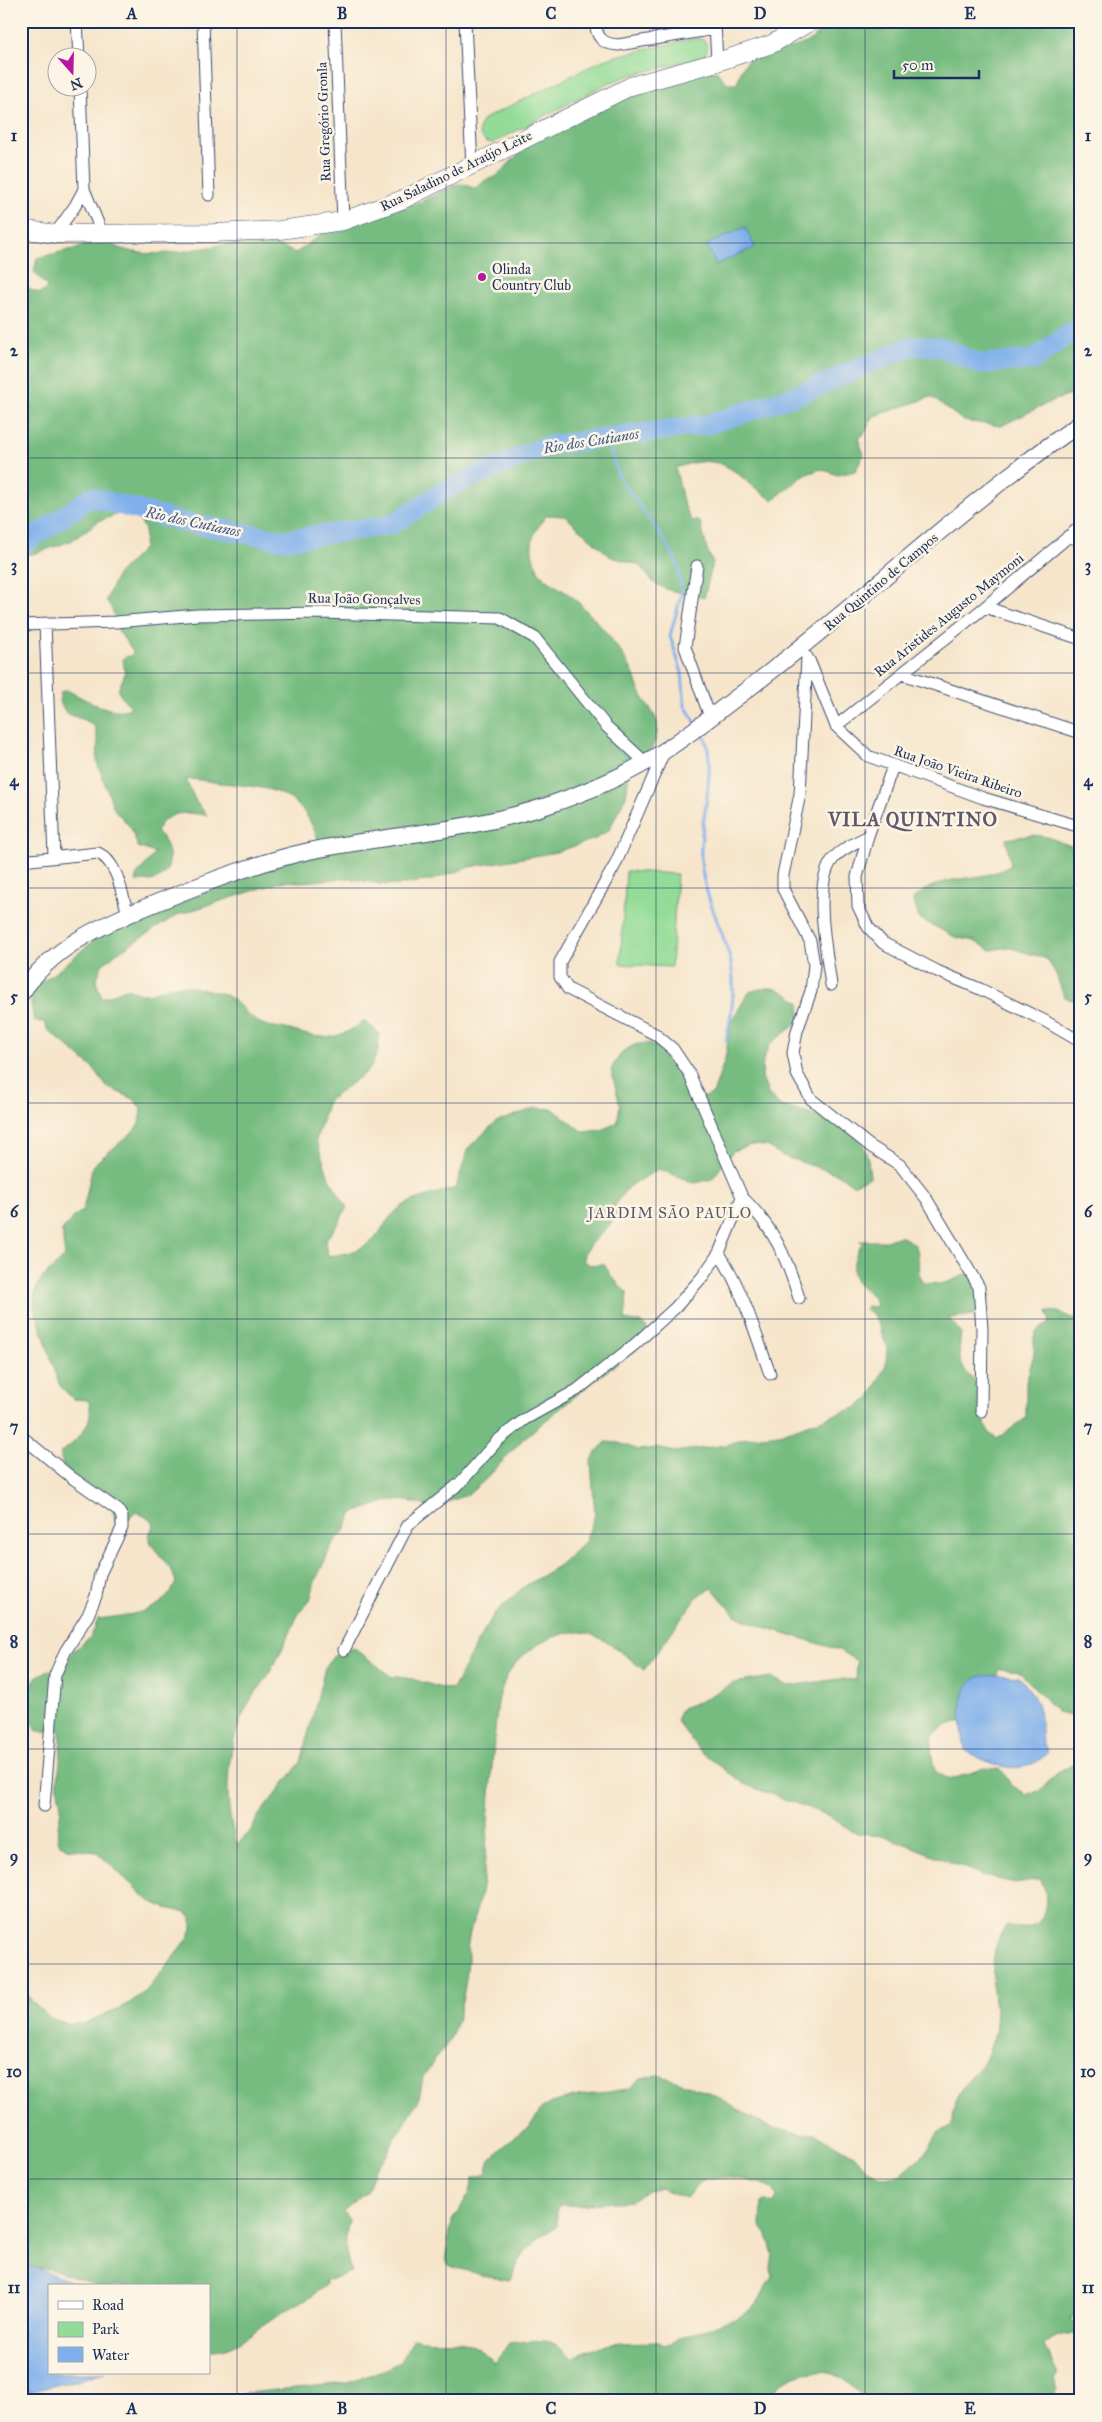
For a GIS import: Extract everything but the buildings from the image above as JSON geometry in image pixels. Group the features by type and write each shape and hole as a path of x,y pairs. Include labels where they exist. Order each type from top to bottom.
{"main road":[{"name":"Rua Saladino de Araújo Leite","path":"21,230 55,234 217,233 280,230 343,221 404,199 631,86 717,62 772,44 811,21"},
{"name":"Rua Quintino de Campos","path":"21,994 30,979 52,958 81,936 128,914 216,878 307,852 466,825 544,806 604,784 646,763 805,652 1034,454 1081,422"}],"street":[{"path":"77,21 78,48"},
{"path":"203,21 209,195"},
{"name":"Rua Gregório Gronla","path":"335,21 343,221"},
{"path":"465,21 472,166"},
{"path":"595,21 600,38 606,44 618,45 715,25 717,62"},
{"path":"80,98 84,189 102,233"},
{"path":"55,234 75,206 84,189"},
{"name":"Rua Aristides Augusto Maymoni","path":"836,726 985,607 1081,526"},
{"path":"1068,536 1081,541"},
{"path":"697,566 685,647 708,718"},
{"path":"985,607 1081,639"},
{"name":"Rua João Gonçalves","path":"21,625 116,622 197,615 319,613 500,618 535,638 606,726 646,763"},
{"path":"45,623 54,857"},
{"path":"805,652 836,726"},
{"path":"805,652 800,794 783,874 783,889 810,941 814,965 810,991 792,1053 797,1074 811,1099 870,1146 900,1165 926,1198 979,1287 982,1330 981,1411"},
{"path":"902,674 1081,733"},
{"name":"Rua João Vieira Ribeiro","path":"836,726 868,756 983,798 1081,827"},
{"path":"665,750 615,865 560,962 560,977 568,989 655,1034 673,1049 689,1073 742,1197 765,1221 777,1239 790,1268 799,1298"},
{"path":"893,766 868,836 857,877 858,906 868,927 883,943 937,971 980,989 1081,1042"},
{"path":"831,985 823,912 823,882 832,860 846,848 868,836"},
{"path":"21,862 54,857 98,854 107,857 112,864 128,914"},
{"path":"344,1650 408,1525 460,1483 497,1440 525,1419 577,1390 634,1345 675,1308 703,1276 719,1253 742,1197"},
{"path":"719,1253 732,1273 742,1294 770,1374"},
{"path":"21,1436 71,1477 118,1510 122,1518 122,1528 100,1574 96,1596 88,1615 65,1652 55,1675 44,1806"}],"green space":[{"path":"829,21 1081,21 1081,391 1050,402 1001,426 964,421 931,397 874,416 863,435 858,438 864,455 855,471 838,475 821,469 804,475 773,500 738,474 718,463 707,461 675,468 686,510 693,522 696,519 700,522 708,553 713,562 704,598 668,590 654,583 639,565 611,557 565,516 547,515 537,528 532,541 533,554 540,574 576,600 614,642 632,671 639,690 653,713 658,726 655,741 650,752 631,759 626,796 609,830 595,839 557,852 470,867 432,880 398,885 380,884 349,878 301,882 284,881 177,915 115,954 102,965 96,981 102,998 129,988 142,994 147,994 169,987 188,987 228,996 253,1019 266,1025 308,1035 326,1037 344,1033 364,1021 379,1033 378,1051 370,1069 328,1101 316,1140 329,1178 347,1207 338,1224 326,1239 328,1256 356,1250 369,1243 394,1213 406,1204 456,1188 468,1148 496,1122 536,1108 553,1109 583,1132 601,1130 617,1123 620,1105 611,1070 622,1054 628,1048 635,1045 642,1043 651,1044 670,1050 684,1085 696,1100 713,1094 725,1059 731,1022 749,992 764,988 781,991 800,1003 799,1022 770,1044 763,1060 762,1077 768,1094 781,1106 834,1121 862,1142 868,1159 870,1177 853,1185 838,1174 782,1156 767,1146 750,1145 733,1151 712,1179 695,1183 659,1169 628,1187 615,1204 618,1208 615,1217 592,1242 584,1254 583,1261 590,1265 604,1264 611,1276 627,1293 625,1320 641,1323 647,1328 644,1340 635,1351 600,1376 523,1439 488,1477 469,1494 440,1505 426,1506 409,1501 391,1500 353,1513 345,1530 332,1545 316,1579 310,1600 299,1613 275,1664 271,1665 272,1668 268,1676 253,1696 237,1730 232,1749 228,1788 232,1826 237,1844 250,1832 259,1815 301,1762 325,1668 334,1655 341,1650 356,1649 390,1676 412,1679 445,1689 454,1688 475,1646 495,1613 525,1586 560,1565 585,1542 595,1515 591,1462 597,1451 606,1442 619,1443 639,1450 656,1448 675,1452 726,1445 745,1438 779,1434 855,1408 869,1399 886,1365 887,1347 872,1313 864,1309 868,1306 874,1307 876,1303 854,1278 854,1262 863,1242 859,1241 886,1241 900,1236 911,1242 917,1248 919,1274 923,1283 939,1284 971,1273 982,1276 991,1296 986,1303 978,1312 949,1318 961,1333 959,1353 962,1365 983,1391 983,1418 985,1424 991,1434 997,1439 1026,1418 1026,1382 1034,1354 1034,1336 1037,1331 1050,1323 1047,1311 1058,1312 1081,1322 1081,1717 1057,1712 1019,1671 999,1669 993,1685 963,1721 945,1725 933,1736 931,1753 935,1771 950,1780 984,1768 1001,1769 1011,1785 1026,1794 1040,1791 1056,1774 1081,1760 1081,2318 1070,2318 1071,2321 1081,2327 1081,2332 1056,2337 1044,2346 1058,2374 1055,2379 1056,2401 866,2401 844,2379 830,2373 809,2372 789,2379 780,2385 767,2401 224,2401 246,2393 348,2383 386,2369 401,2361 413,2338 464,2342 483,2352 495,2363 509,2343 537,2341 551,2342 573,2359 592,2348 614,2344 659,2342 664,2345 743,2315 758,2302 772,2277 773,2255 767,2234 761,2226 762,2201 774,2204 777,2197 773,2188 767,2185 738,2179 718,2178 701,2182 686,2198 661,2188 647,2191 631,2201 561,2206 557,2211 557,2226 528,2248 510,2280 488,2277 450,2266 445,2259 452,2221 470,2193 473,2178 486,2174 489,2162 513,2137 529,2128 542,2108 551,2103 578,2096 629,2089 641,2078 658,2075 708,2092 766,2126 803,2135 814,2133 854,2155 866,2169 883,2177 900,2175 927,2151 938,2133 952,2125 952,2116 957,2099 965,2085 984,2063 996,2028 993,1974 994,1956 998,1939 1007,1925 1019,1928 1033,1926 1043,1915 1046,1900 1040,1879 1015,1883 988,1877 885,1836 857,1834 827,1815 744,1784 700,1751 676,1720 682,1708 701,1701 734,1683 771,1677 788,1686 839,1679 856,1680 857,1661 839,1650 752,1623 735,1615 712,1588 697,1597 644,1670 611,1645 590,1634 574,1632 557,1636 540,1644 520,1658 506,1677 501,1692 496,1720 483,1880 468,1943 467,1969 459,2013 449,2041 434,2058 432,2065 423,2078 418,2102 391,2144 387,2155 374,2172 367,2192 343,2212 349,2220 346,2246 351,2272 324,2282 327,2284 320,2290 233,2345 218,2350 210,2350 210,2284 92,2284 50,2269 21,2268 21,1987 36,2006 50,2018 69,2024 83,2024 128,2004 146,1991 187,1940 192,1929 192,1918 186,1912 166,1908 149,1901 97,1852 70,1849 59,1843 58,1830 61,1808 58,1780 61,1738 59,1730 56,1722 49,1731 37,1731 26,1712 26,1698 36,1677 49,1670 58,1676 74,1650 91,1637 98,1619 133,1614 154,1607 163,1601 176,1582 171,1569 150,1543 149,1535 154,1524 152,1520 136,1512 122,1525 116,1524 110,1496 78,1480 65,1468 62,1460 61,1452 79,1437 88,1423 90,1408 88,1400 73,1399 60,1386 34,1306 35,1295 40,1281 65,1256 62,1231 83,1210 93,1165 134,1131 140,1121 141,1109 134,1099 107,1087 92,1067 48,1030 44,1022 34,1021 31,1004 34,986 52,975 103,934 320,845 313,826 304,812 283,795 256,787 186,780 196,802 207,815 184,813 171,816 165,820 156,832 161,836 168,848 169,863 167,869 163,875 155,880 136,881 136,876 155,853 138,847 131,828 114,809 97,762 98,742 95,727 89,722 66,713 59,701 61,692 67,690 108,709 125,710 131,707 118,690 125,674 123,658 132,655 133,652 118,630 112,609 106,600 117,575 144,548 145,530 135,512 118,514 99,521 71,541 33,554 21,554 21,286 39,293 45,291 47,286 34,272 37,258 105,241 128,251 151,254 247,243 272,245 296,253 324,232 422,201 453,186 463,184 476,189 484,181 497,176 530,142 564,114 701,67 717,72 728,84 737,84 743,68 750,58 758,52 799,46 818,34"},
{"path":"697,38 704,40 707,45 706,52 701,58 627,76 606,84 493,143 484,140 480,134 481,123 484,119 599,62 616,56"},
{"path":"1032,835 1048,837 1081,850 1081,1003 1064,997 1056,974 1047,959 1008,947 991,950 974,941 955,937 919,918 913,899 938,884 987,875 1011,865 1006,839"},
{"path":"626,871 677,874 671,967 620,964"}],"water":[{"path":"745,227 755,247 716,265 707,245"},
{"path":"998,1675 1019,1677 1035,1699 1039,1709 1041,1738 1048,1752 1039,1760 1029,1765 1008,1767 997,1765 965,1750 961,1710 965,1691 970,1683 978,1677"},
{"path":"21,2266 37,2268 76,2284 48,2284 48,2374 101,2374 21,2394"}],"waterway":[{"name":"Rio dos Cutianos","path":"21,546 91,497 182,522 284,540 391,525 450,487 546,446 710,424 797,395 911,346 942,347 979,364 1034,360 1069,333 1081,334"},
{"path":"609,438 609,447 618,475 664,540 677,562 682,592 670,636 682,673 685,706 696,723"},
{"path":"701,730 707,743 709,758 709,775 701,845 702,873 708,897 729,955 733,976 732,1008 726,1041"}],"place":[{"name":"Olinda Country Club","path":"482,277"}],"district":[{"name":"VILA QUINTINO","path":"913,819"},
{"name":"JARDIM SÃO PAULO","path":"670,1213"}]}
